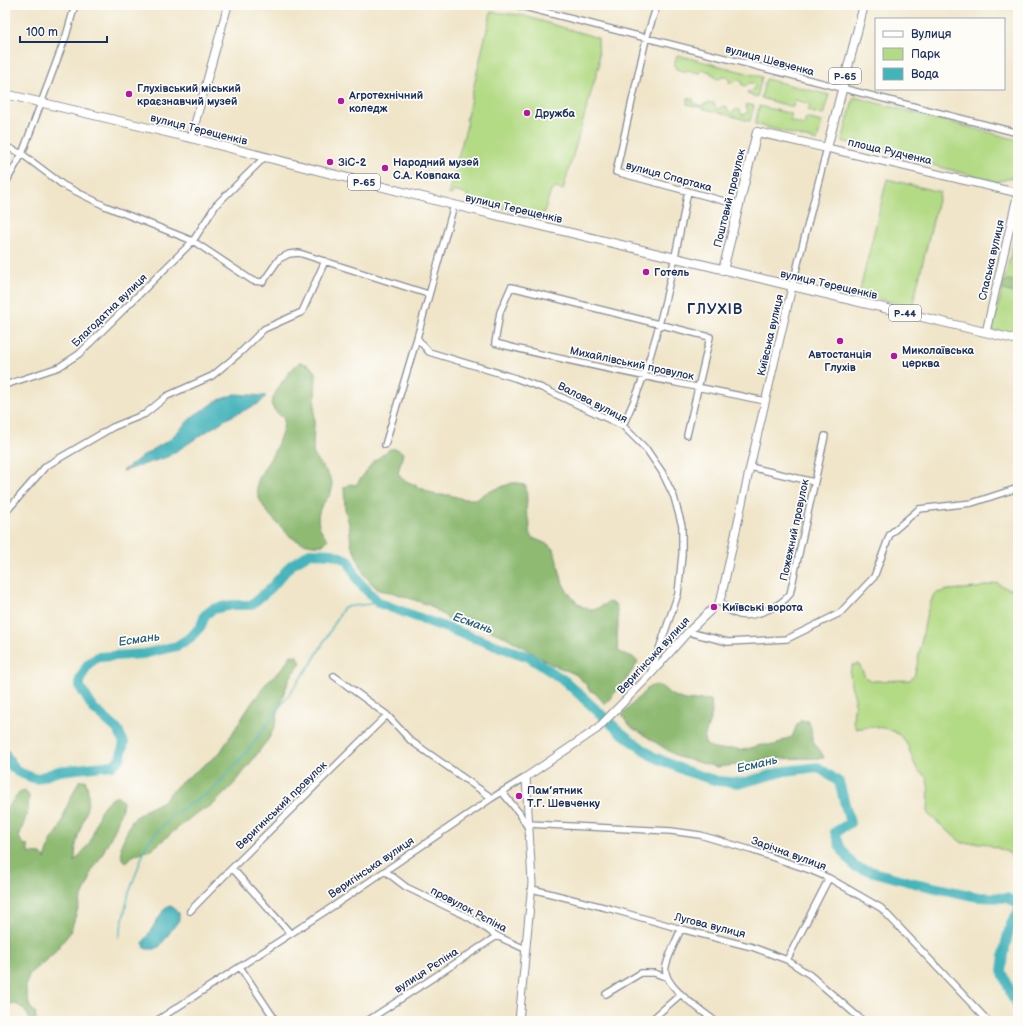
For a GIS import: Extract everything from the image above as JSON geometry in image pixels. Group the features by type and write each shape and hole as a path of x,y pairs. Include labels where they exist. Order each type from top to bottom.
{"main road":[{"name":"Київська вулиця","path":"827,148 864,5"},
{"name":"вулиця Терещенків","path":"5,94 191,138 454,205 1018,340"},
{"name":"площа Рудченка","path":"757,132 827,148"},
{"name":"Поштовий провулок","path":"723,270 757,132"}],"street":[{"path":"5,184 22,154 42,103 66,36 75,5"},
{"path":"191,138 228,5"},
{"name":"вулиця Шевченка","path":"517,5 1018,133"},
{"path":"646,39 657,5"},
{"name":"вулиця Спартака","path":"646,39 616,172 739,205"},
{"path":"5,146 22,154 63,185 105,206 193,241 253,281 263,282 279,259 289,254 299,254 428,294"},
{"name":"площа Рудченка","path":"827,148 1018,192"},
{"name":"Київська вулиця","path":"719,602 792,287 827,148"},
{"name":"Благодатна вулиця","path":"5,385 59,367 79,354 193,241 216,205 265,157"},
{"path":"623,426 644,376 675,258 688,191"},
{"name":"Спаська вулиця","path":"986,332 1018,192"},
{"path":"385,445 454,205"},
{"path":"5,513 46,466 113,427 145,414 167,396 212,376 241,352 264,329 302,312 325,261"},
{"name":"Михайлівський провулок","path":"658,323 511,287 500,312 496,343 548,356 766,402"},
{"path":"658,323 710,337 687,435"},
{"name":"Валова вулиця","path":"417,338 429,352 522,380 623,426 647,450 662,472 674,497 682,526 682,555 678,594 650,676"},
{"name":"Пожежний провулок","path":"719,602 733,613 742,616 756,615 785,600 790,594 825,436"},
{"path":"750,467 814,482"},
{"path":"688,632 728,642 787,638 840,613 874,577 890,534 919,509 972,503 1018,488"},
{"name":"Веригінська вулиця","path":"156,1021 290,933 336,905 492,798 598,729 650,676 688,632 710,611"},
{"path":"334,676 387,716 411,741 492,798"},
{"name":"Веригинський провулок","path":"190,911 387,716"},
{"path":"519,1021 532,889 526,777"},
{"path":"502,792 528,826"},
{"name":"Зарічна вулиця","path":"528,826 671,831 700,835 758,852 829,878 881,908 988,1021"},
{"path":"232,868 290,933"},
{"name":"провулок Рєпіна","path":"386,870 406,887 470,918 497,936 525,949"},
{"path":"787,960 829,878"},
{"name":"Лугова вулиця","path":"532,889 752,947 787,960 810,975 863,1021"},
{"path":"681,929 666,967 666,977 671,985 681,994 715,1021"},
{"name":"вулиця Рєпіна","path":"367,1021 497,936"},
{"path":"240,967 276,1021"},
{"path":"606,994 641,973 654,973 666,977"},
{"path":"650,1021 681,994"}],"green space":[{"name":"Дружба","path":"491,12 521,15 598,38 599,65 563,190 556,188 551,191 542,218 467,199 468,195 453,191 452,195 448,194 468,121 466,120"},
{"path":"677,55 762,77 757,97 747,94 748,91 751,92 754,89 755,86 752,83 749,83 746,86 742,85 742,82 739,80 736,80 733,83 729,82 729,79 726,77 722,77 720,79 715,78 715,75 711,74 711,72 702,70 700,73 686,70 686,72 676,69 674,66"},
{"path":"766,79 829,95 823,115 808,111 810,104 795,100 793,107 761,98"},
{"path":"854,97 1018,140 1018,159 1014,177 997,182 842,141"},
{"path":"688,98 694,100 693,103 703,106 707,103 714,103 717,109 723,106 727,107 727,110 730,113 736,109 740,110 740,113 744,115 748,110 745,106 746,104 754,106 750,121 687,104"},
{"path":"759,106 792,114 790,121 804,125 806,118 822,122 817,141 755,124"},
{"path":"887,179 940,192 912,307 859,294"},
{"path":"1018,225 1018,336 992,330"},
{"path":"1007,280 1018,281 1018,294 1003,290 1002,284"},
{"path":"299,362 309,366 316,373 313,451 318,461 331,479 332,484 331,493 322,505 318,519 322,531 328,539 323,545 311,545 290,536 272,518 263,506 257,485 259,478 275,450 284,425 284,419 274,410 271,404 283,381"},
{"path":"390,449 397,449 403,453 398,473 402,479 436,495 450,495 463,499 478,499 483,494 512,483 519,483 526,486 526,511 530,525 529,532 533,538 549,545 554,549 563,584 576,602 589,609 596,609 609,602 615,604 618,616 617,640 619,652 633,657 638,662 626,680 605,704 595,693 589,690 586,684 575,674 551,664 506,637 493,632 482,625 469,622 450,622 446,617 429,605 391,592 378,590 365,576 351,544 349,524 345,509 344,487 350,484 356,485 373,462"},
{"path":"997,583 1008,589 1018,588 1018,864 1009,853 1003,850 983,843 962,843 928,814 928,784 924,775 917,769 905,741 895,732 888,729 869,727 856,729 853,721 855,698 851,685 850,672 853,665 859,664 865,677 871,681 910,680 914,676 916,670 927,612 934,594 948,590 977,588"},
{"path":"291,655 297,656 301,662 289,679 275,726 269,738 236,782 214,804 195,814 151,850 131,857 127,863 122,859 121,845 132,820 144,811 163,801 179,784 219,754 251,704 268,681 282,669"},
{"path":"656,685 663,688 673,696 683,700 711,700 712,713 704,739 706,745 719,750 734,748 740,750 761,745 776,745 785,739 792,737 801,720 808,721 813,741 824,758 767,759 745,764 717,767 678,757 633,728 627,723 622,715 649,687"},
{"path":"85,780 88,803 76,843 74,862 88,845 98,817 105,804 118,796 123,802 122,808 115,829 91,872 90,879 81,899 69,934 53,954 29,974 26,993 30,1007 35,1012 36,1019 29,1019 26,1012 20,1006 13,1004 5,1005 5,810 20,792 25,790 29,796 28,811 19,837 22,843 28,846 28,853 41,854 45,859 51,841 60,828 67,806 79,781"}],"water":[{"path":"235,394 266,396 260,403 228,418 167,457 123,471 144,455 169,440 193,416 219,400"},
{"path":"5,746 19,767 18,772 5,764"},
{"path":"170,906 179,913 179,920 160,946 155,949 146,949 143,943 163,911 166,907"}],"waterway":[{"name":"Есмань","path":"5,760 18,772 36,779 59,771 113,765 120,759 124,743 118,730 93,708 80,687 80,679 88,664 98,657 143,654 177,646 191,637 201,626 205,615 213,609 232,605 251,605 271,588 291,565 310,553 332,554 348,560 359,582 379,603 529,657 565,681 619,731 652,756 686,771 717,781 742,783 785,771 818,767 839,782 850,823 835,832 840,847 855,867 914,883 978,897 1006,898 1014,901 1018,905"},
{"path":"119,937 129,893 147,843 174,814 213,790 250,748 311,664 344,607 379,603"},
{"name":"Есмань","path":"1018,912 1010,926 1005,947 1002,971 1012,996 1018,1006"}],"tunnel":[{"path":"710,611 719,602"}],"place":[{"name":"Глухівський міський краєзнавчий музей","path":"129,94"},
{"name":"Агротехнічний коледж","path":"341,101"},
{"name":"Дружба","path":"527,113"},
{"name":"ЗіС-2","path":"330,162"},
{"name":"Народний музей С.А. Ковпака","path":"385,168"},
{"name":"Готель","path":"646,272"},
{"name":"Автостанція Глухів","path":"840,341"},
{"name":"Миколаївська церква","path":"894,356"},
{"name":"Київські ворота","path":"714,607"},
{"name":"Пам’ятник Т.Г. Шевченку","path":"519,796"}],"district":[{"name":"ГЛУХІВ","path":"715,309"}]}
